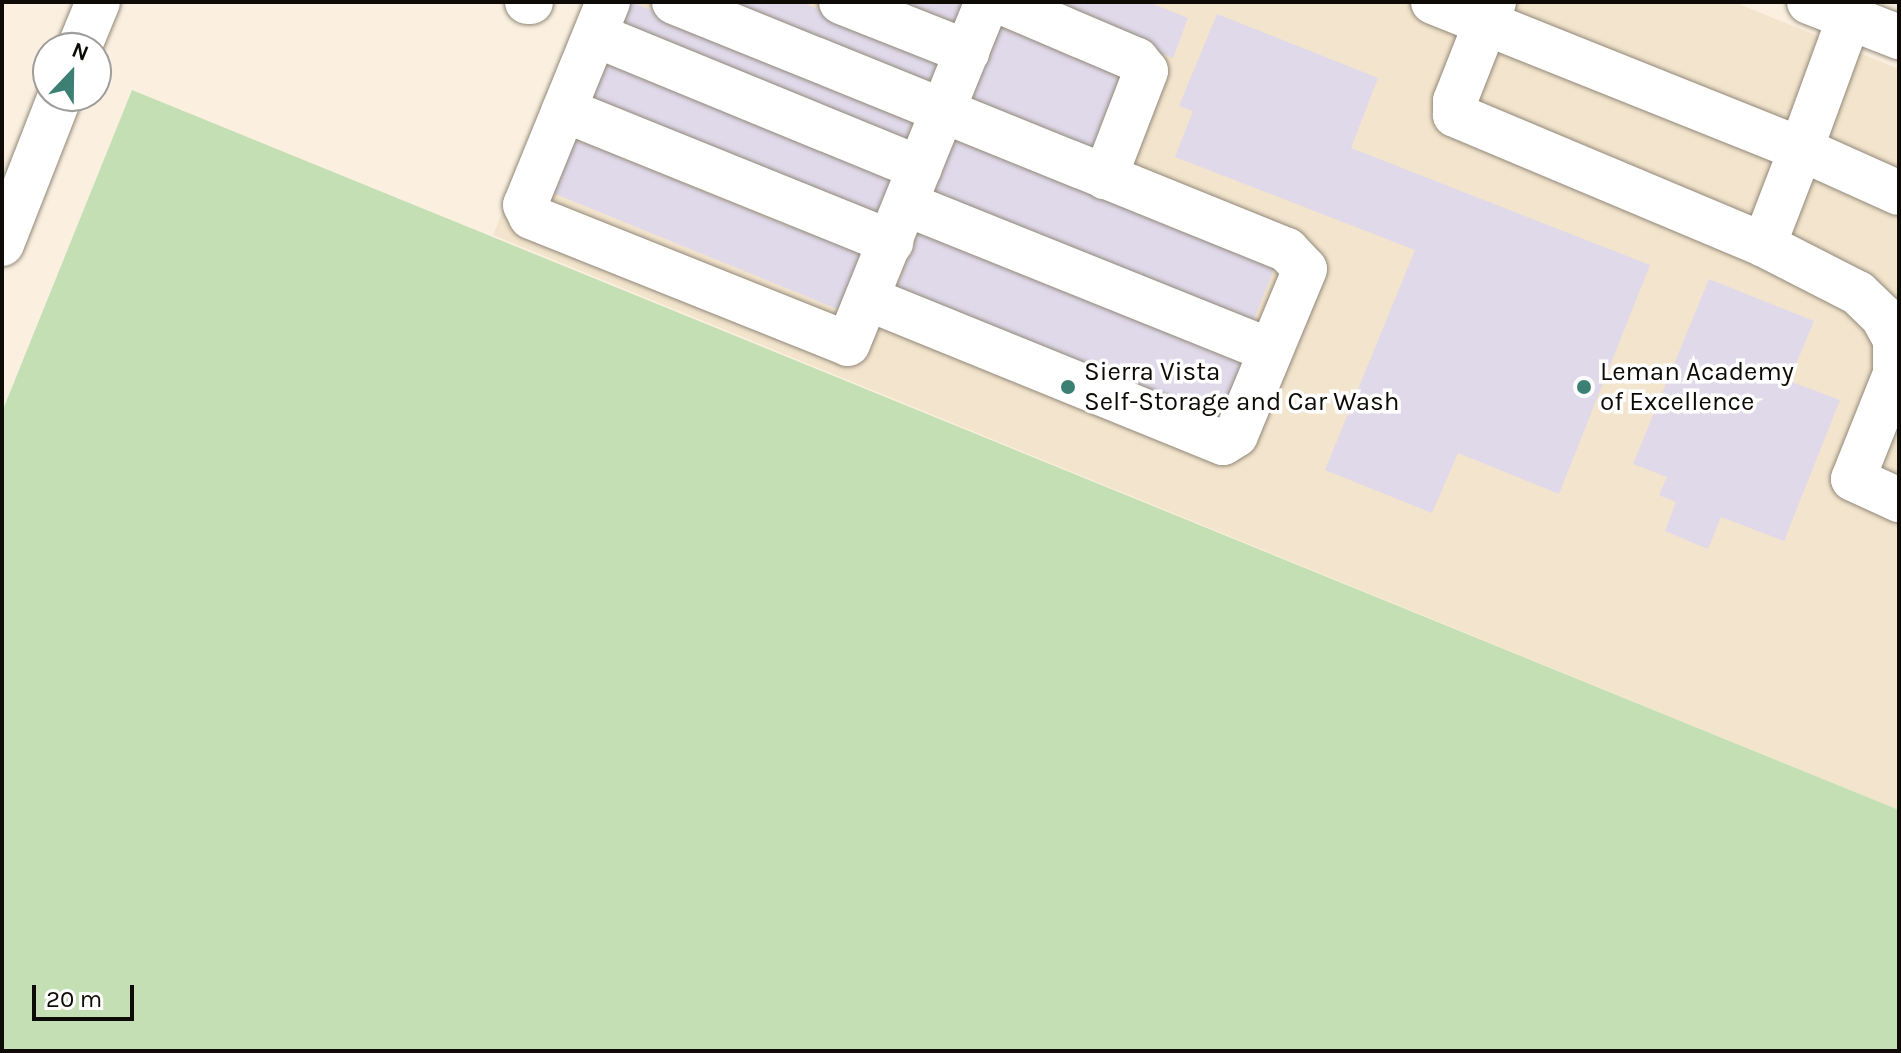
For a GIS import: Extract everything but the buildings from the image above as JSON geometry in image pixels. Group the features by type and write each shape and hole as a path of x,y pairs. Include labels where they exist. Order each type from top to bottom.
{"main road":[{"path":"86,32 98,2"},
{"path":"674,2 1298,258 1305,269 1236,435 1223,443 868,299"},
{"path":"841,2 967,52"},
{"path":"906,205 602,19 525,205 531,217 848,344 868,299 906,205 987,2"},
{"path":"1001,2 1137,60 1146,71 1105,177"},
{"path":"1433,2 1490,13 1899,193"},
{"path":"1809,2 1899,37"},
{"path":"1490,13 1455,101 1455,115 1764,245 1858,293 1882,316 1897,341 1895,374 1853,479 1899,500"},
{"path":"1764,245 1849,18"},
{"path":"564,110 906,205 1271,351"},
{"path":"2,244 54,112"}],"shaded area":[{"name":"Leman Academy of Excellence","path":"588,2 1734,2 1899,69 1899,810 493,235"}],"green space":[{"path":"132,90 1899,810 1899,1051 2,1051 2,412"}],"place":[{"name":"Sierra Vista Self-Storage and Car Wash","path":"1068,387"},
{"name":"Leman Academy of Excellence","path":"1584,387"}]}
